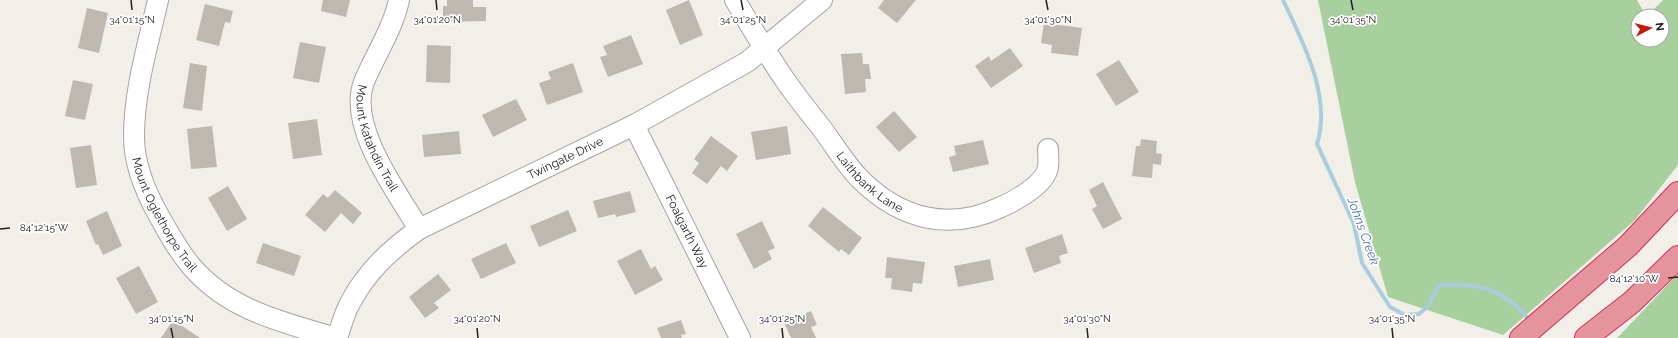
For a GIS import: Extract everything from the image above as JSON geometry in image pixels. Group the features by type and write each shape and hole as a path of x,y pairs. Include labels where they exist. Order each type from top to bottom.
{"highway":[{"path":"1521,338 1579,290 1628,246 1678,193"},
{"path":"1586,338 1632,302 1678,257"}],"street":[{"name":"Mount Oglethorpe Trail","path":"158,0 135,104 134,139 140,175 151,201 176,245 192,267 212,287 235,303 259,315 336,338"},
{"name":"Mount Katahdin Trail","path":"399,0 389,28 364,83 360,107 363,124 374,152 419,229"},
{"name":"Laithbank Lane","path":"735,0 784,79 859,178 892,204 913,214 938,220 954,221 974,217 1016,200 1036,186 1048,169 1048,149"},
{"name":"Twingate Drive","path":"336,338 349,304 367,275 390,250 419,229 634,125 747,62 765,49 822,0"},
{"name":"Foalgarth Way","path":"634,125 740,338"}],"green space":[{"path":"1318,0 1637,0 1642,8 1630,8 1630,48 1670,48 1670,8 1655,8 1663,0 1678,0 1678,165 1635,220 1503,335 1388,297 1355,182"},
{"path":"1678,274 1678,338 1617,338 1620,335"}],"building":[{"path":"323,0 350,0 346,17 321,11"},
{"path":"447,0 473,0 473,7 486,7 486,21 443,22 443,6 447,6"},
{"path":"689,0 703,35 680,45 666,10"},
{"path":"884,0 916,0 897,23 878,8"},
{"path":"205,4 233,11 230,23 225,22 219,46 196,40"},
{"path":"87,8 108,13 99,53 78,48"},
{"path":"1044,23 1082,28 1078,56 1051,53 1052,45 1041,43"},
{"path":"631,35 643,64 608,77 600,57 607,55 603,46"},
{"path":"300,42 326,47 319,83 293,78"},
{"path":"427,45 451,46 450,83 426,82"},
{"path":"1010,48 1023,66 991,88 975,66 989,56 991,61"},
{"path":"862,53 863,64 869,64 871,79 865,79 866,92 845,94 841,54"},
{"path":"1119,60 1139,92 1116,106 1096,74"},
{"path":"190,63 207,66 202,111 183,108"},
{"path":"573,63 583,92 547,105 539,83 551,79 548,72"},
{"path":"73,80 93,84 85,120 65,116"},
{"path":"516,99 527,120 493,137 482,115"},
{"path":"894,111 917,137 899,152 876,127"},
{"path":"317,119 322,155 293,159 288,123"},
{"path":"212,126 217,167 191,169 187,129"},
{"path":"787,126 791,154 756,160 751,132"},
{"path":"459,131 461,154 424,157 422,135"},
{"path":"711,136 738,156 727,171 721,166 707,184 692,173 699,163 694,159"},
{"path":"1141,139 1157,141 1156,153 1162,154 1161,165 1153,164 1152,178 1132,176 1136,146 1140,146"},
{"path":"983,140 989,164 953,172 949,157 956,155 954,146"},
{"path":"91,145 97,185 76,188 70,148"},
{"path":"1103,182 1122,219 1103,229 1092,209 1097,206 1089,190"},
{"path":"228,186 247,219 227,231 208,198"},
{"path":"335,190 362,213 353,224 341,213 325,232 305,215 323,194 328,198"},
{"path":"630,191 636,212 616,217 615,214 598,218 593,201"},
{"path":"823,207 862,238 849,255 841,249 839,252 808,226"},
{"path":"568,210 577,231 539,247 530,226"},
{"path":"107,211 122,246 103,255 98,244 96,245 86,221"},
{"path":"762,221 775,248 768,251 772,259 754,269 736,234"},
{"path":"1062,234 1068,253 1059,256 1061,263 1034,273 1025,248"},
{"path":"263,243 301,256 294,276 256,263"},
{"path":"506,243 516,263 481,279 471,259"},
{"path":"641,249 651,269 655,266 663,280 635,295 617,261"},
{"path":"887,257 925,262 922,284 913,283 912,292 891,289 892,278 885,278"},
{"path":"990,259 994,280 958,287 954,266"},
{"path":"139,266 158,302 136,314 116,278"},
{"path":"438,274 451,290 434,303 439,308 425,318 409,297"},
{"path":"811,311 817,325 811,327 816,338 791,338 784,322"},
{"path":"173,320 200,338 161,338"},
{"path":"681,320 686,334 681,335 682,338 661,338 657,328"}],"waterway":[{"name":"Johns Creek","path":"1283,0 1307,52 1318,89 1321,108 1321,126 1317,144 1354,224 1362,263 1390,307 1405,315 1419,314 1429,305 1439,285 1467,285 1490,290 1501,295 1511,302 1531,322"}]}
